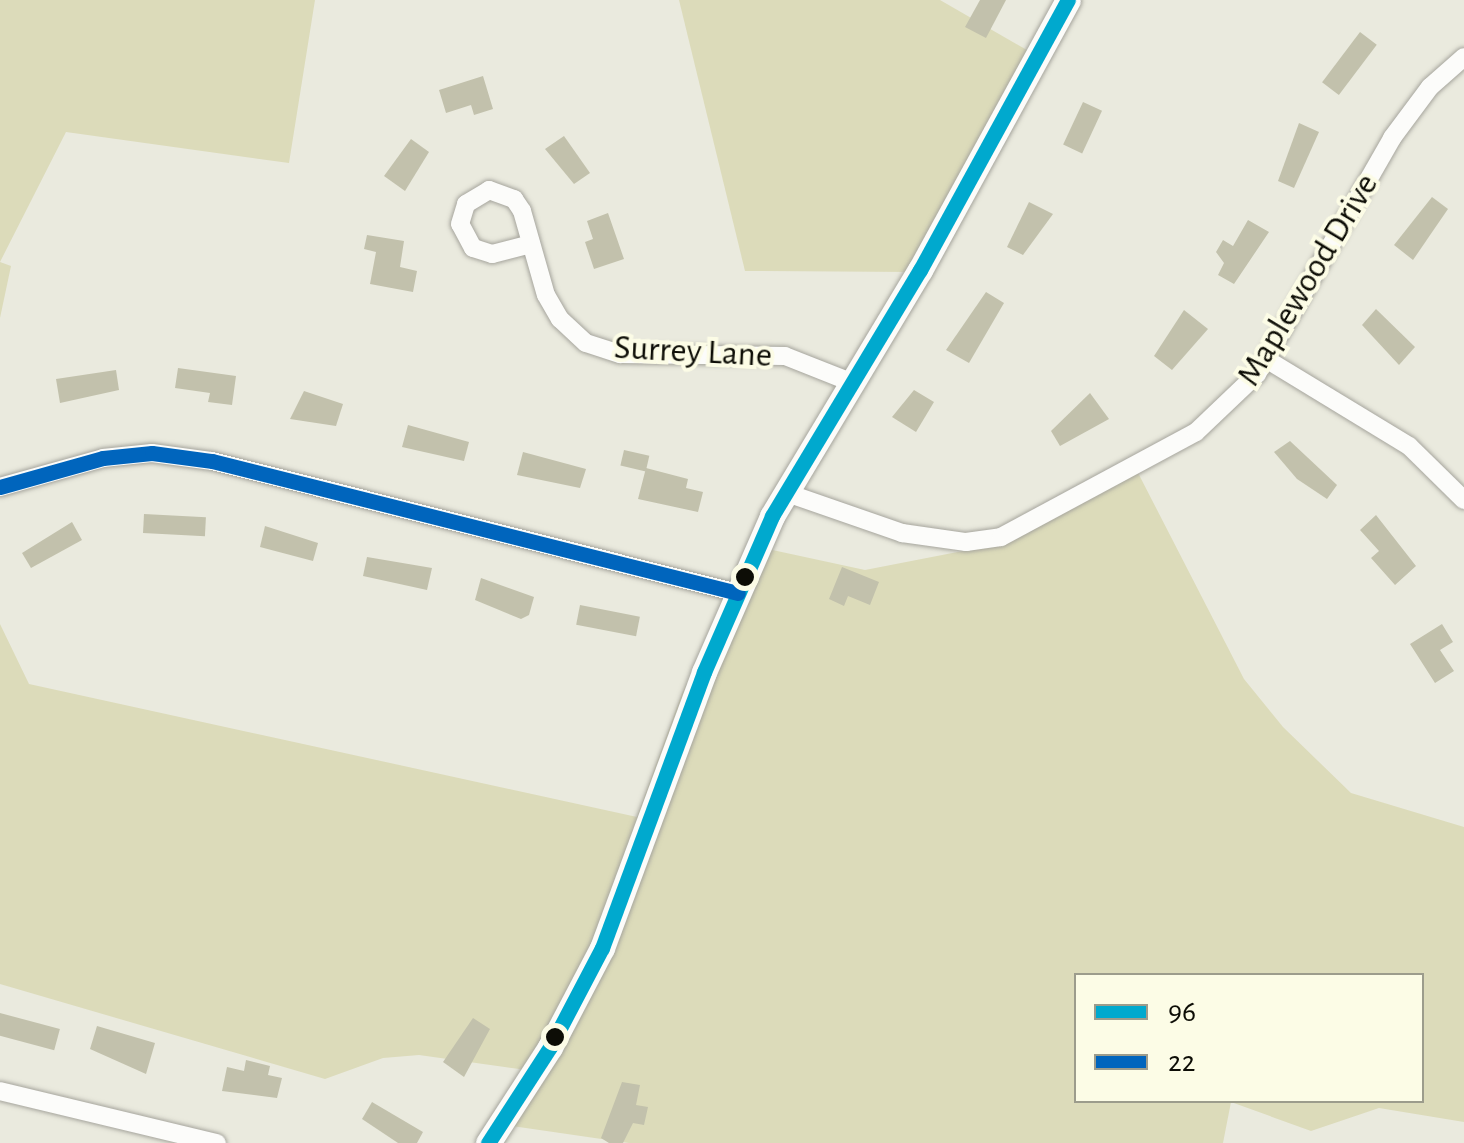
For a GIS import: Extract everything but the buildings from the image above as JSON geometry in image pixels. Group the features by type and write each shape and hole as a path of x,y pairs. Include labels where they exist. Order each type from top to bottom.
{"main road":[{"path":"488,1143 550,1047 602,948 738,594 787,493 968,187 1068,0"}],"street":[{"name":"Maplewood Drive","path":"787,493 930,540 1001,537 1196,432 1241,395 1266,359 1392,138 1430,87 1464,58"},
{"name":"Surrey Lane","path":"531,244 560,319 602,350 785,356 852,382"},
{"path":"1266,359 1409,446 1464,500"},
{"path":"0,487 103,458 152,453 212,461 738,594"},
{"path":"0,1091 217,1143"}],"green space":[{"path":"0,0 315,0 289,163 66,132 0,262"},
{"path":"679,0 940,0 1044,60 912,272 745,271"},
{"path":"0,262 11,266 0,318"},
{"path":"1135,467 1244,679 1283,727 1351,793 1464,827 1464,1122 1379,1108 1311,1131 1234,1103 1424,1103 1424,973 1074,973 1074,1103 1231,1103 1223,1143 629,1143 512,1126 534,1071 419,1055 383,1058 325,1079 0,984 0,624 29,684 637,817 682,693 758,547 865,570 973,549"}],"transit line":[{"name":"96","path":"488,1143 550,1047 602,948 704,672 772,516 920,270 1068,0"},
{"name":"22","path":"0,487 103,458 152,453 212,461 738,593"}]}
